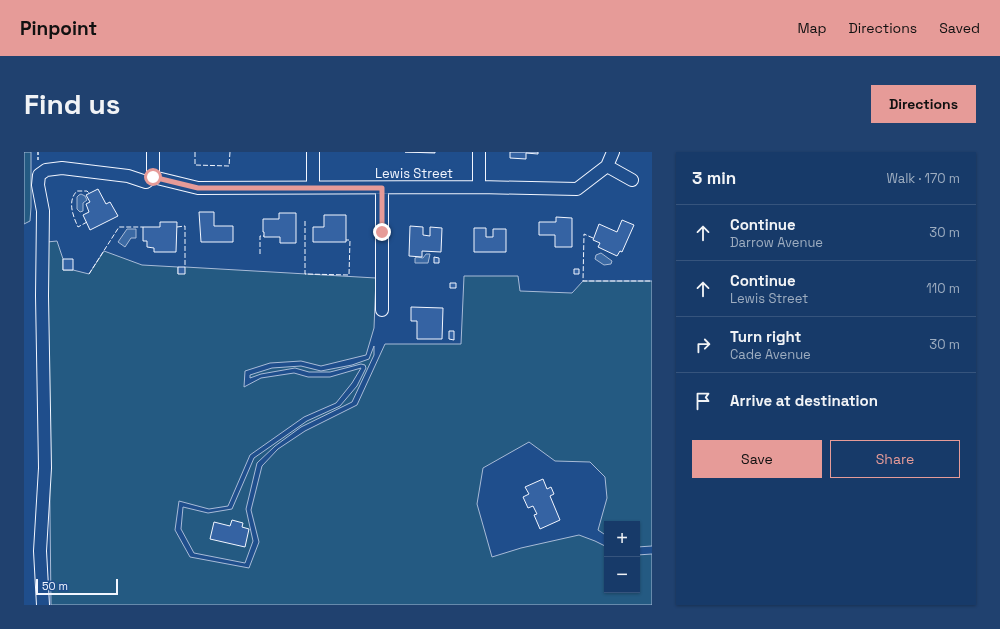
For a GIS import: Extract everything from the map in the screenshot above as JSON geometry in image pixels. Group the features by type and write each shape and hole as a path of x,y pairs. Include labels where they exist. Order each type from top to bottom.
{"street":[{"path":"150,180 153,152"},
{"path":"313,152 313,187"},
{"path":"479,152 479,187"},
{"name":"Lewis Street","path":"43,605 40,551 45,468 42,296 43,211 38,185 39,175 46,170 62,168 128,176 198,188 479,187 577,189 607,166 613,152"},
{"path":"607,166 632,180"},
{"path":"382,188 382,310"}],"shaded area":[{"path":"24,152 31,152 31,207 30,221 24,224"},
{"path":"81,194 85,196 87,200 83,203 83,211 80,212 77,209 77,197"},
{"path":"127,229 136,229 136,238 131,238 125,247 118,242"},
{"path":"57,241 63,259 63,270 73,270 89,274 104,251 142,265 178,267 178,274 185,267 376,278 374,328 366,355 321,366 301,361 270,363 245,371 244,387 261,378 294,373 308,377 330,377 361,368 352,383 336,403 304,417 250,455 228,506 209,509 179,501 175,530 190,557 249,568 259,542 251,510 262,466 278,449 305,431 357,405 385,344 461,344 464,276 518,276 520,291 572,293 583,281 652,281 652,546 640,547 640,521 604,521 604,534 598,530 607,498 605,477 590,462 555,461 529,442 483,468 477,504 492,557 521,548 579,535 604,546 604,593 640,593 640,555 652,554 652,605 51,605 47,242"},
{"path":"601,253 612,261 611,264 604,265 595,259 596,255"},
{"path":"426,254 430,254 428,263 415,263 415,258 423,258"},
{"path":"374,346 374,355 352,402 301,427 275,446 257,463 246,509 253,541 245,563 194,553 181,529 183,507 208,513 232,509 254,458 307,421 340,406 357,386 366,368 365,365 361,364 330,372 309,372 295,368 261,374 250,378 250,375 272,368 301,366 321,371 352,365 369,359"}],"building":[{"path":"405,152 435,152 435,153"},
{"path":"510,152 538,152 538,154 526,153 526,159 510,158"},
{"path":"98,189 106,204 110,202 118,216 90,230 83,215 89,212 86,204 90,202 86,195"},
{"path":"199,212 214,212 214,226 233,226 233,242 201,242"},
{"path":"279,213 296,213 296,243 280,243 280,237 264,237 263,219 279,219"},
{"path":"324,215 346,215 346,242 313,242 313,227 324,227"},
{"path":"556,217 572,218 572,247 555,247 555,235 539,235 539,222 556,222"},
{"path":"622,220 634,225 622,252 620,251 617,256 598,247 600,243 593,240 599,224 617,232"},
{"path":"160,222 177,222 176,252 154,252 154,248 147,247 147,241 143,241 143,227 160,227"},
{"path":"410,226 423,227 423,235 430,236 430,227 442,228 441,252 422,251 422,257 409,256"},
{"path":"474,228 486,228 486,237 493,237 493,229 506,229 506,252 474,252"},
{"path":"434,257 439,258 439,263 434,263"},
{"path":"63,259 73,259 73,270 63,270"},
{"path":"178,267 185,267 185,274 178,274"},
{"path":"574,269 579,269 579,274 574,274"},
{"path":"450,283 456,283 456,288 450,288"},
{"path":"411,307 443,308 442,339 417,339 417,321 411,321"},
{"path":"449,331 454,331 454,340 449,339"},
{"path":"543,479 547,489 551,487 554,494 550,496 560,520 540,529 534,515 537,514 533,506 528,508 523,497 529,494 525,487"},
{"path":"232,520 243,523 242,527 249,529 245,547 210,539 214,522 230,526"}],"fence":[{"path":"195,152 195,165 229,166 230,152"},
{"path":"87,222 78,227 72,209 72,199 77,191 87,191 89,193"},
{"path":"305,221 305,274 349,275 350,240 346,240"},
{"path":"177,227 185,226 185,267"},
{"path":"89,274 119,227 143,227"},
{"path":"593,238 584,234 583,281 652,281"},
{"path":"260,254 260,236 264,236"}],"route":[{"path":"153,177 198,188 382,188 382,232"}]}
